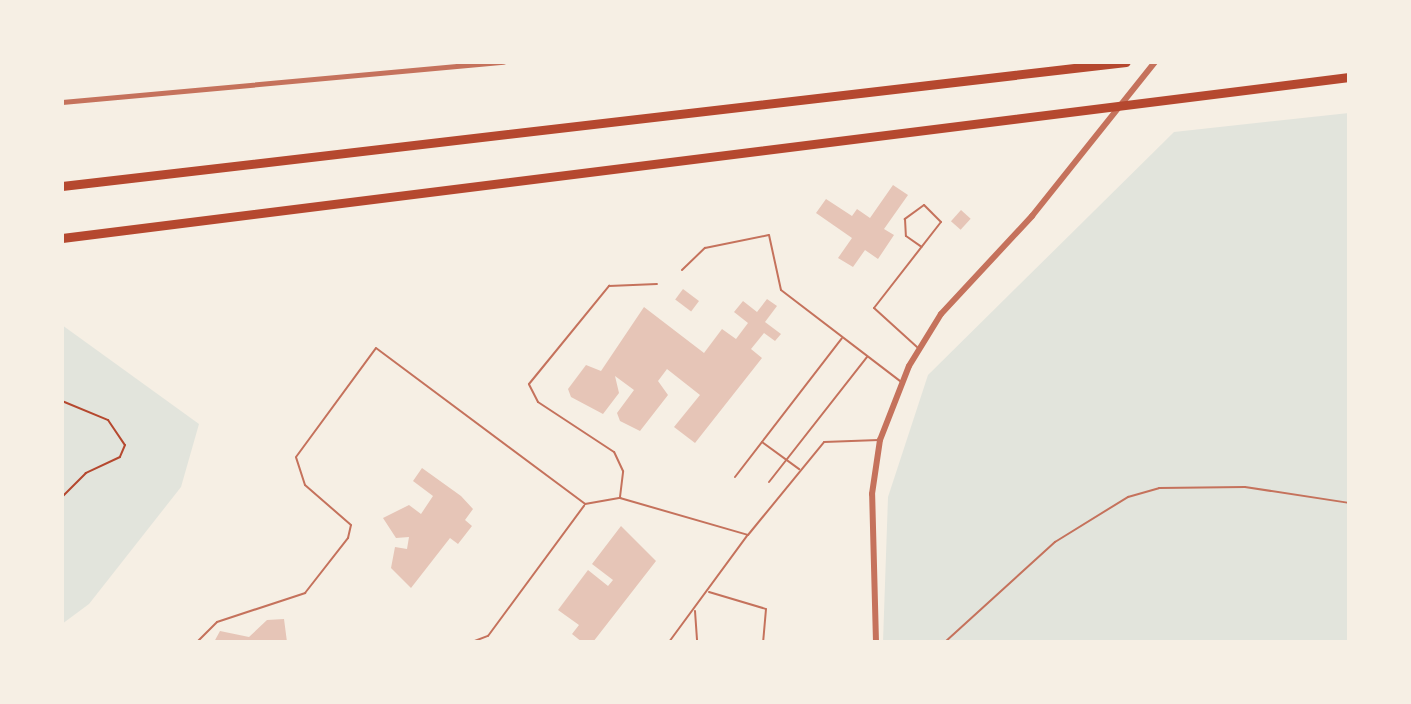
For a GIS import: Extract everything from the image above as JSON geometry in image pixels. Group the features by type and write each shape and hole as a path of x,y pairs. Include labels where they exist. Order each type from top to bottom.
{"highway":[{"path":"62,186 1126,62"},
{"path":"62,238 1349,77"}],"street":[{"path":"62,102 503,62"},
{"path":"876,642 868,550 880,440 901,382 918,348 1155,62"}],"lane":[{"path":"918,348 874,308 922,247 941,222 924,205 905,219 906,236 922,247"},
{"path":"682,270 705,248 769,235 781,290 901,382"},
{"path":"620,498 623,471 614,452 538,402 529,384 609,286 657,284"},
{"path":"735,477 843,337"},
{"path":"197,642 217,622 305,593 348,538 351,525 305,485 296,457 376,348 585,504"},
{"path":"769,482 867,356"},
{"path":"669,642 748,535 830,438 880,440"},
{"path":"762,442 800,470"},
{"path":"945,642 1055,542 1128,497 1159,488 1245,487 1349,503"},
{"path":"472,642 488,636 585,504 620,498 748,535"},
{"path":"708,591 766,609 763,642"},
{"path":"695,610 697,642"},
{"path":"347,642 424,642"}],"path":[{"path":"62,401 108,420 125,445 120,457 86,473 62,497"}],"shaded area":[{"path":"1349,113 1349,642 883,642 888,497 928,375 1174,132"},
{"path":"62,325 199,424 181,487 89,604 62,624"}],"building":[{"path":"893,185 908,195 884,229 894,235 878,259 865,250 853,267 838,258 852,238 816,213 826,199 852,216 857,209 870,218"},
{"path":"961,210 971,219 961,230 951,221"},
{"path":"683,289 699,301 691,311 675,299"},
{"path":"767,299 777,306 765,322 781,334 775,341 764,333 751,349 762,358 695,443 674,427 700,395 667,369 658,381 668,395 640,431 620,421 617,413 634,390 615,376 619,393 603,414 571,397 568,389 586,365 601,371 644,307 704,353 722,329 736,339 748,323 734,312 743,301 757,312"},
{"path":"422,468 461,496 473,509 465,520 472,526 458,544 450,538 411,588 391,568 395,547 407,549 409,537 396,538 383,518 409,505 421,514 433,496 413,481"},
{"path":"621,526 656,561 593,642 582,642 572,634 579,625 558,610 588,570 608,586 613,580 592,564"},
{"path":"284,619 287,642 214,642 220,631 249,637 267,620"}]}
